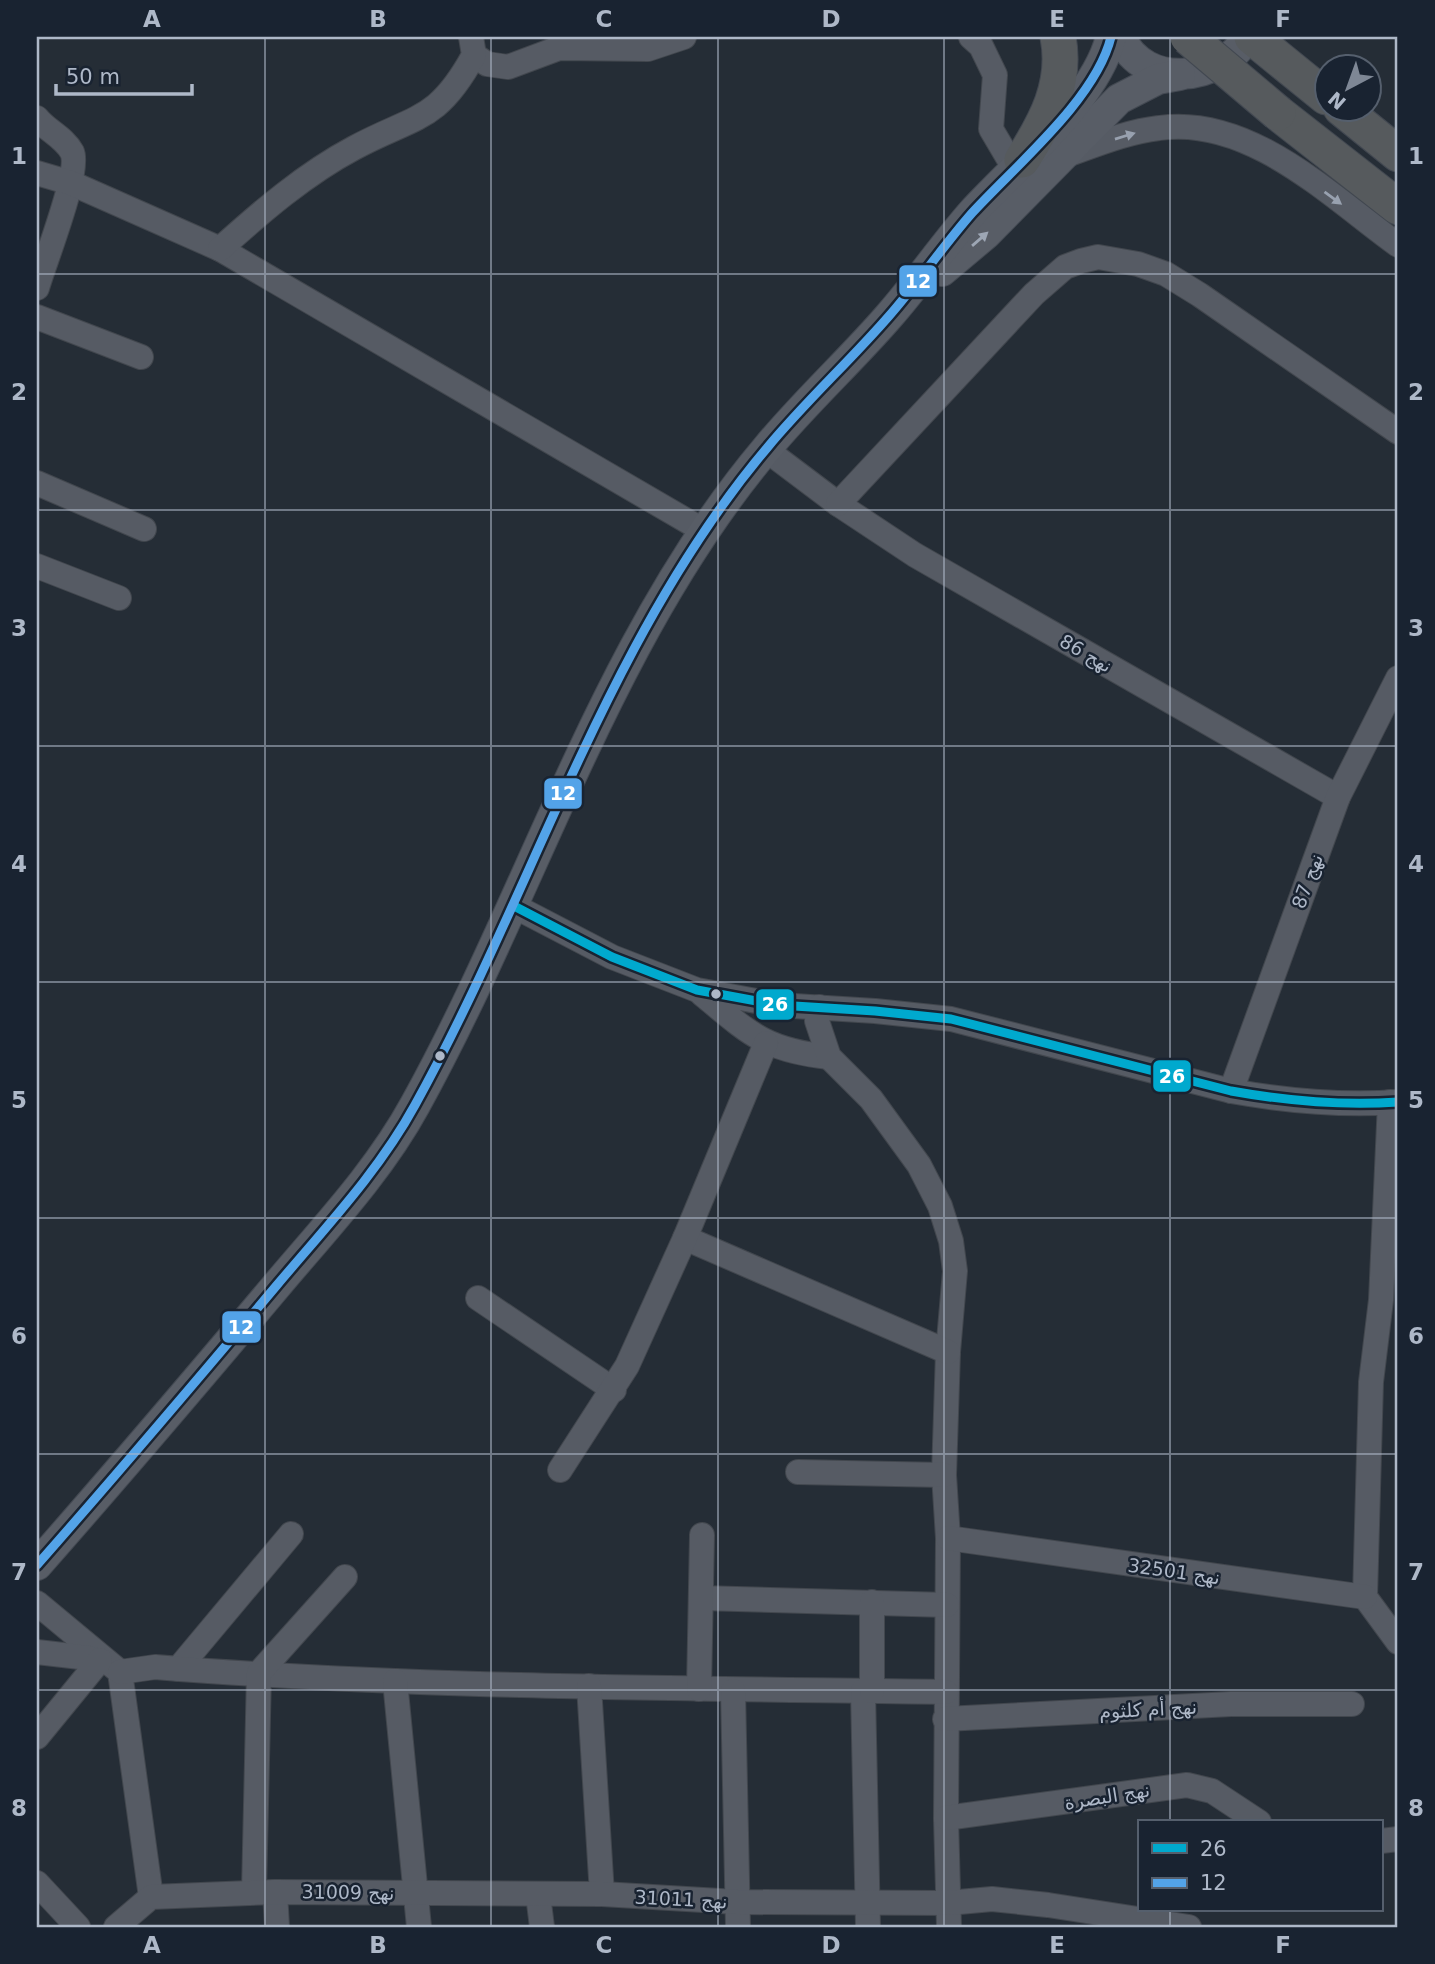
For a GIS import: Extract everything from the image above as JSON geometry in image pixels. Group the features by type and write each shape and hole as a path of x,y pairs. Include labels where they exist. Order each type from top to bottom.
{"highway":[{"path":"1018,164 1045,123 1053,102 1060,77 1058,37"},
{"path":"1188,37 1278,113 1398,208"},
{"path":"1250,37 1312,86"},
{"path":"1358,122 1398,154"}],"main road":[{"path":"37,1565 230,1342 345,1204 391,1143 434,1069 642,633 706,532 765,449 891,314 969,217 1094,79 1111,37"},
{"path":"1120,37 1138,59 1158,70 1180,75"},
{"path":"891,314 986,234 1119,99 1158,79 1219,66 1239,51 1250,37"}],"street":[{"path":"220,249 272,203 353,148 431,112 447,98 473,46 487,64 508,67 559,48 648,49 684,37"},
{"path":"976,40 995,75 991,129 1018,164"},
{"path":"37,118 72,152 74,160 71,183 37,288"},
{"path":"1060,157 1160,127 1215,131 1241,139 1297,172 1398,245"},
{"path":"37,173 71,183 220,249 706,532"},
{"path":"838,504 1034,294 1065,267 1098,257 1116,258 1166,274 1398,432"},
{"path":"37,317 141,357"},
{"name":"نهج 86","path":"765,449 838,504 915,555 1338,797"},
{"path":"37,484 144,529"},
{"path":"37,566 119,598"},
{"name":"نهج 87","path":"1231,1091 1338,797 1398,678"},
{"path":"514,906 612,957 697,990 751,1001 951,1019 1231,1091 1315,1102 1394,1102 1381,1300 1371,1382 1365,1597 1398,1642"},
{"path":"697,990 766,1043 799,1054 829,1057"},
{"path":"819,1007 817,1021 829,1057 871,1099 919,1165 940,1206 951,1241 955,1271 948,1352 944,1475 948,1538 946,1818 949,1915"},
{"path":"560,1470 614,1390 685,1238 766,1043"},
{"path":"685,1238 948,1352"},
{"path":"478,1298 614,1390"},
{"path":"798,1472 944,1475"},
{"path":"178,1669 291,1534"},
{"path":"699,1689 702,1535"},
{"name":"نهج 32501","path":"948,1538 1365,1597"},
{"path":"116,1927 146,1909 264,1892 259,1673 345,1577"},
{"path":"701,1598 947,1605"},
{"path":"867,1927 868,1691 872,1602"},
{"path":"37,1603 112,1666 146,1909"},
{"path":"37,1652 112,1666 395,1681 733,1691 946,1692"},
{"path":"37,1737 112,1666"},
{"path":"395,1681 419,1927"},
{"path":"589,1686 602,1894"},
{"path":"733,1691 738,1927"},
{"name":"نهج أم كلثوم","path":"946,1719 1231,1704 1352,1704"},
{"name":"نهج البصرة","path":"946,1818 1187,1785 1212,1791 1256,1820"},
{"path":"37,1883 78,1927"},
{"name":"نهج 31009","path":"277,1927 264,1892 414,1893"},
{"name":"نهج 31011","path":"414,1893 602,1894 737,1902 867,1902 949,1915 992,1899 1189,1927"},
{"path":"538,1895 542,1927"}],"transit line":[{"name":"12","path":"37,1565 332,1220 368,1176 401,1129 458,1023 617,682 661,600 711,522 767,448 889,316 972,213 1072,107 1103,60 1111,37"},
{"name":"26","path":"514,906 612,957 697,990 778,1005 951,1019 1252,1095 1335,1103 1398,1102"}]}
